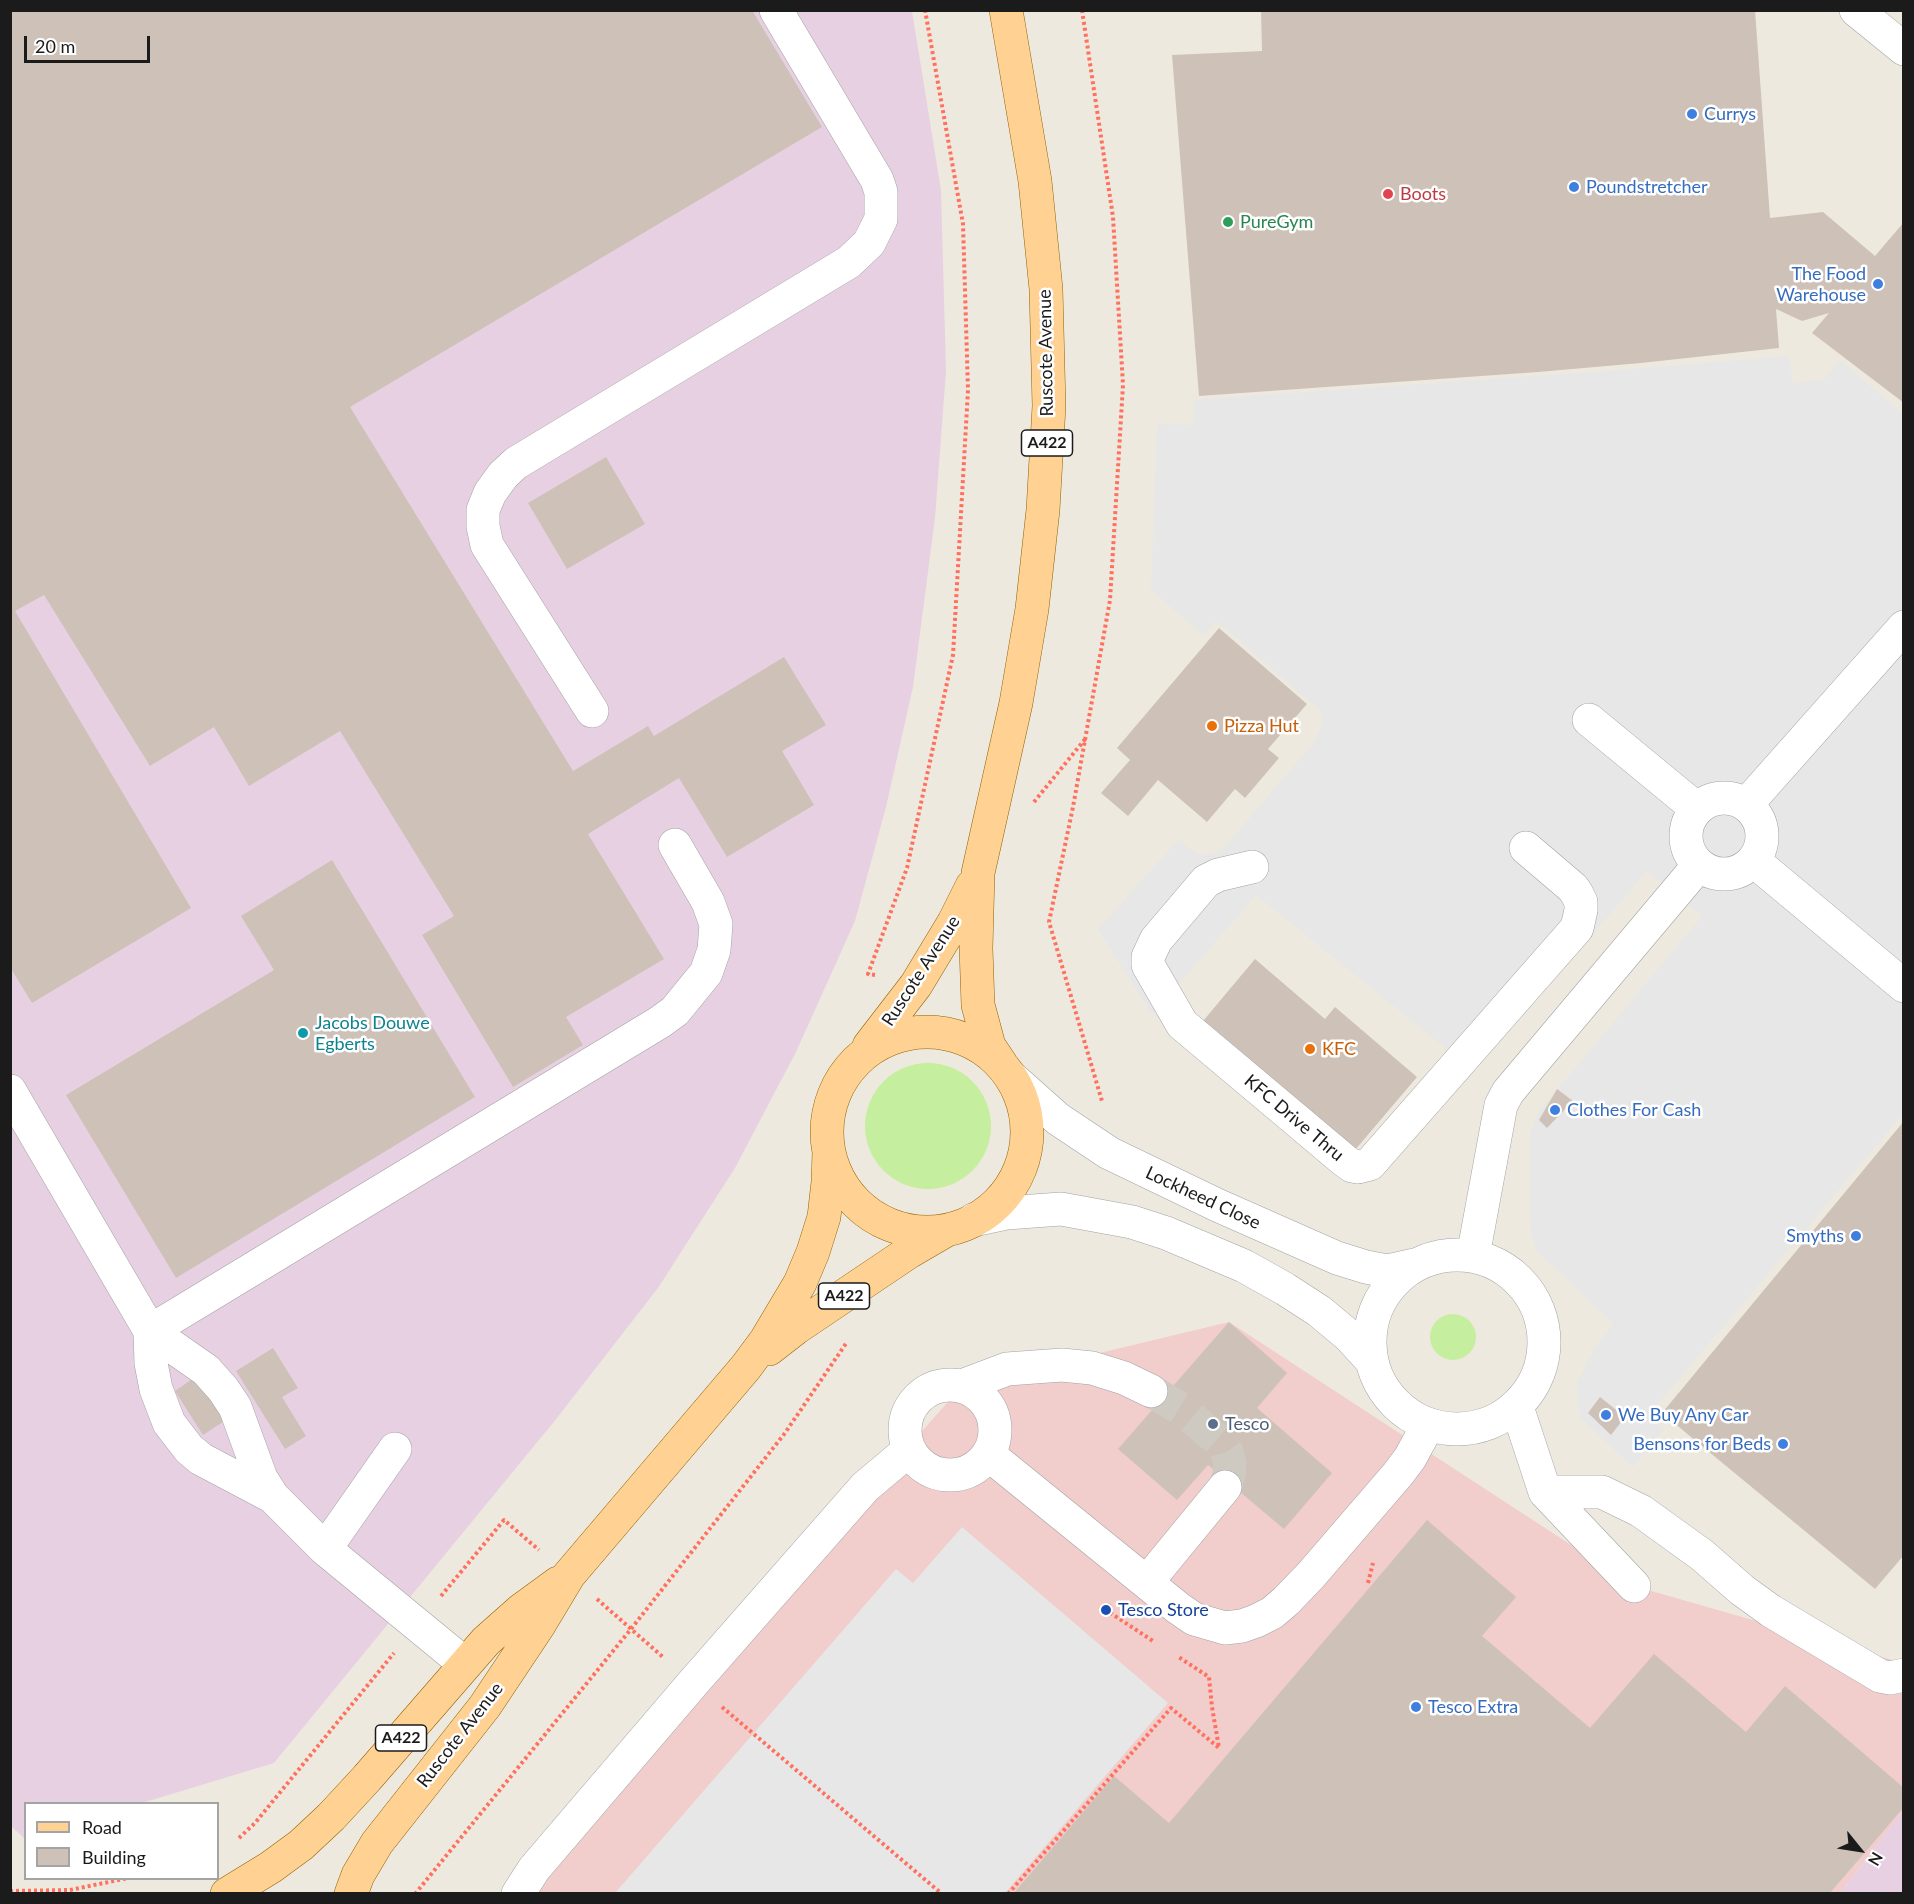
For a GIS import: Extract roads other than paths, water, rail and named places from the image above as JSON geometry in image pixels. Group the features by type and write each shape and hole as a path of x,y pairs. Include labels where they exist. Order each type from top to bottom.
{"main road":[{"name":"Ruscote Avenue","path":"1006,10 1035,181 1046,288 1049,406 1043,510 1032,609 1016,703 978,873 976,948 978,1005 989,1046 1006,1071"},
{"name":"Ruscote Avenue","path":"854,1063 876,1039 916,985 954,922 978,873"},
{"path":"911,1032 933,1032 944,1033 975,1043 1006,1071 1023,1103 1027,1130 1024,1158 1013,1183 995,1204 960,1225 915,1231 885,1223 859,1206 839,1181 829,1152 827,1120 836,1089 854,1063 880,1043 911,1032"},
{"name":"Ruscote Avenue","path":"351,1893 358,1875 377,1843 485,1706 569,1575 746,1367 766,1340 800,1283 813,1252 824,1217 829,1152"},
{"name":"Ruscote Avenue","path":"746,1367 796,1328 909,1252 960,1225"},
{"name":"Ruscote Avenue","path":"227,1893 271,1867 302,1845 367,1778 486,1641 512,1618 569,1575"}],"street":[{"path":"592,711 487,545 483,526 483,510 490,493 503,475 516,463 849,262 872,237 881,212 881,192 877,180 776,10"},
{"path":"1856,10 1904,49"},
{"path":"1746,805 1904,627"},
{"path":"1589,720 1697,809"},
{"path":"1726,798 1746,805 1755,814 1762,837 1760,850 1754,861 1733,873 1721,874 1699,865 1691,855 1686,843 1686,831 1697,809 1706,802 1726,798"},
{"path":"150,1330 675,1011 706,973 714,950 716,924 708,902 675,845"},
{"name":"KFC Drive Thru","path":"1252,867 1218,875 1206,881 1156,940 1148,957 1148,965 1182,1023 1345,1161 1358,1167 1370,1164 1577,927 1581,902 1577,894 1526,848"},
{"path":"1754,861 1904,986"},
{"path":"1473,1256 1501,1104 1508,1092 1699,865"},
{"name":"Lockheed Close","path":"1006,1071 1058,1119 1093,1143 1216,1205 1337,1258 1366,1268 1387,1271 1414,1265"},
{"path":"10,1091 150,1330 206,1370 235,1407 261,1478 273,1497 325,1550 465,1664"},
{"path":"960,1225 1006,1213 1061,1209 1132,1222 1166,1233 1244,1266 1285,1289 1319,1311 1349,1336 1371,1360"},
{"path":"1453,1254 1473,1256 1499,1265 1521,1282 1537,1305 1544,1331 1543,1359 1534,1385 1517,1407 1497,1420 1475,1429 1451,1430 1428,1425 1401,1410 1382,1388 1371,1360 1370,1332 1377,1306 1393,1283 1414,1265 1453,1254"},
{"path":"150,1330 151,1364 156,1389 162,1409 176,1432 189,1449 201,1459 273,1497"},
{"path":"962,1386 1006,1369 1062,1365 1092,1368 1124,1378 1151,1390"},
{"path":"948,1385 962,1386 975,1392 985,1401 992,1413 995,1427 988,1454 968,1471 955,1475 941,1474 928,1469 909,1449 905,1436 906,1421 911,1407 920,1396 933,1388 948,1385"},
{"path":"1517,1407 1545,1492 1634,1586"},
{"path":"988,1454 1194,1619 1225,1628 1242,1626 1272,1613 1311,1575 1398,1474 1410,1458 1428,1425"},
{"path":"325,1550 394,1449"},
{"path":"518,1893 534,1869 843,1512 866,1487 909,1449"},
{"path":"1147,1582 1225,1487"},
{"path":"1545,1492 1602,1492 1641,1511 1702,1555 1742,1590 1779,1616 1880,1676 1890,1678 1904,1675"}],"tunnel":[{"path":"1151,1391 1180,1408 1219,1441 1227,1452 1230,1463 1225,1487"}],"place":[{"name":"Currys","path":"1692,114"},
{"name":"Poundstretcher","path":"1574,187"},
{"name":"Boots","path":"1388,194"},
{"name":"PureGym","path":"1228,222"},
{"name":"The Food Warehouse","path":"1878,284"},
{"name":"Pizza Hut","path":"1212,726"},
{"name":"Jacobs Douwe Egberts","path":"303,1033"},
{"name":"KFC","path":"1310,1049"},
{"name":"Clothes For Cash","path":"1555,1110"},
{"name":"Smyths","path":"1856,1236"},
{"name":"We Buy Any Car","path":"1606,1415"},
{"name":"Tesco","path":"1213,1424"},
{"name":"Bensons for Beds","path":"1783,1444"},
{"name":"Tesco Store","path":"1106,1610"},
{"name":"Tesco Extra","path":"1416,1707"}]}
